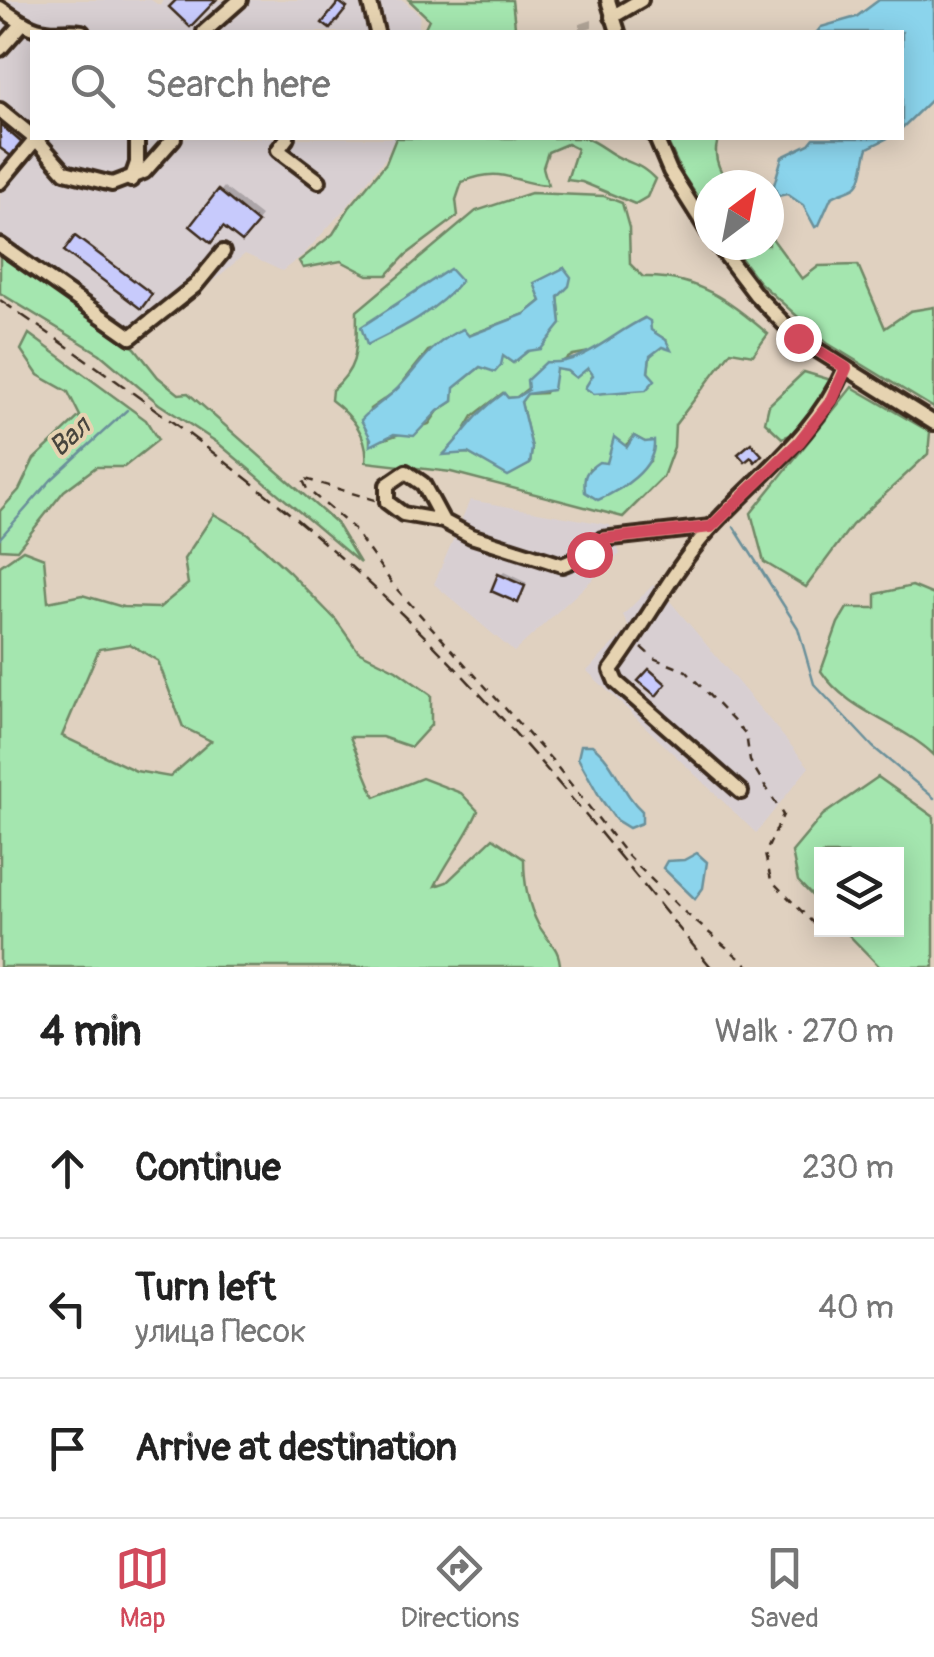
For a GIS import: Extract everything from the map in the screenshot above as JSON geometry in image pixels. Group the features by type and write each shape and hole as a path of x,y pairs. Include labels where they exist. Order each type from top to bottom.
{"street":[{"path":"206,30 240,0"},
{"path":"369,0 376,30"},
{"path":"608,0 617,30"},
{"path":"612,17 641,0"},
{"path":"0,8 42,30"},
{"path":"0,50 23,23"},
{"path":"0,110 30,134"},
{"path":"0,182 32,140"},
{"path":"37,140 65,172 112,184 144,172 172,140"},
{"path":"131,180 137,163 137,140"},
{"path":"286,140 278,150 319,181"},
{"path":"657,140 670,171 694,209"},
{"path":"0,245 130,337 195,286 223,252"},
{"path":"730,260 798,338 934,424"},
{"path":"740,792 616,682 610,670 690,552 799,442 832,400 846,368"},
{"path":"444,522 422,484 406,472 387,485 387,502 402,514 444,522 471,536 562,565 589,554 602,539 711,527"}],"path":[{"path":"387,502 302,478 307,489 352,527 394,586 552,760 628,854 682,910 750,967"},
{"path":"633,640 653,658 686,671 746,734 750,760 783,815 765,854 771,880 814,924"}],"shaded area":[{"path":"0,0 151,0 160,6 163,0 403,0 420,15 418,30 30,30 30,140 394,140 386,157 349,204 303,255 282,271 245,254 155,330 137,337 0,237"},
{"path":"470,500 610,525 620,554 514,652 434,584"},
{"path":"653,585 809,767 756,833 587,671 629,628 623,615"}],"green space":[{"path":"409,0 512,0 515,26 507,30 424,30 429,19"},
{"path":"395,140 590,140 655,179 647,197 635,204 582,182 567,180 577,149 567,144 548,152 543,167 548,185 498,175 462,182 456,200 458,216 406,255 387,275 368,275 341,261 303,268 299,261 333,234 386,163"},
{"path":"667,140 719,140 716,151 721,170 694,170 694,192"},
{"path":"531,193 604,196 622,203 629,228 630,264 643,277 679,280 711,292 768,334 753,355 731,351 675,425 674,447 663,477 623,517 451,472 366,462 365,443 357,427 331,400 332,390 352,364 357,311 476,211","holes":["564,268 568,286 558,296 561,324 513,363 502,355 480,367 453,388 453,401 438,411 429,424 370,444 370,409 396,391 428,351 525,314 541,301 535,283","644,318 650,330 666,340 650,356 648,372 594,375 588,368 556,369 545,393 526,394 521,402 532,448 530,464 508,475 468,453 444,454 459,440 473,416 503,393 508,398 517,397 560,363 573,355 590,352","634,436 645,442 650,461 639,470 588,469 606,464"]},
{"path":"0,251 135,348 158,377 179,394 188,393 336,523 360,563 218,443 159,404 100,354 0,293"},
{"path":"784,254 802,279 819,266 858,265 885,328 910,311 934,307 934,408 827,343 759,282 742,260 784,260"},
{"path":"29,334 146,420 158,440 124,467 96,467 64,491 17,550 0,549 0,511 19,490 34,459 80,416 68,392 38,375 21,350"},
{"path":"804,372 831,380 827,401 810,424 782,438 765,422 769,405"},
{"path":"852,387 930,432 928,454 852,525 806,587 764,562 751,513"},
{"path":"214,514 248,534 288,571 336,620 358,651 396,670 431,695 431,725 411,747 382,737 350,737 375,797 422,778 461,793 478,811 435,886 447,882 493,838 524,859 531,908 555,949 560,967 0,967 0,566 23,550 44,558 48,602 82,595 123,607 159,608 188,584 184,559","holes":["130,644 158,661 183,727 211,741 170,777 136,771 62,736 99,649"]},
{"path":"912,586 934,595 934,755 845,697 821,671 847,608 876,608 876,594"},
{"path":"878,777 934,817 934,967 880,967 851,937 904,937 904,847 814,847 814,898 798,881 792,852 823,815"}],"water":[{"path":"879,0 934,0 934,97 904,126 904,30 819,30 856,17"},
{"path":"812,140 884,140 868,148 858,184 831,198 815,227 803,205 784,195 784,170 778,170 782,157"},
{"path":"564,268 571,277 569,286 558,297 561,324 541,349 528,351 513,363 503,356 495,372 480,367 454,388 453,401 414,436 394,434 370,446 371,439 361,420 398,388 434,348 463,329 469,336 525,314 541,301 534,283"},
{"path":"450,269 461,281 442,301 367,345 361,327"},
{"path":"645,318 671,350 662,347 650,356 648,372 655,380 646,390 594,394 585,388 593,375 588,368 576,378 556,369 553,390 527,394 521,402 532,448 530,464 508,476 468,453 443,455 504,393 508,398 517,397 528,390 527,380 546,362 585,354"},
{"path":"634,436 645,442 654,441 643,469 598,500 585,492 586,474 599,462 607,463 614,437 627,447"},
{"path":"581,745 592,745 600,752 642,811 642,823 629,828 616,820 578,758"},
{"path":"697,853 707,862 703,888 695,899 663,868 667,861 684,860"}],"building":[{"path":"176,0 216,0 190,27 169,7"},
{"path":"339,2 347,8 330,29 322,23"},
{"path":"0,124 22,143 11,156 0,148"},
{"path":"218,190 258,223 242,242 223,227 211,243 190,226"},
{"path":"75,236 152,294 141,309 64,251"},
{"path":"751,443 762,455 755,462 751,457 745,462 738,454"},
{"path":"498,574 525,586 518,603 491,591"},
{"path":"649,669 666,684 656,696 638,681"}],"waterway":[{"name":"Вал","path":"0,538 51,480 127,410"},
{"path":"734,527 798,628 814,684 873,747 934,798"}],"railway":[{"path":"0,300 210,450 310,531 406,618 487,701 711,967"}],"route":[{"path":"589,554 602,539 711,527 799,442 832,400 846,368 798,338"}]}
